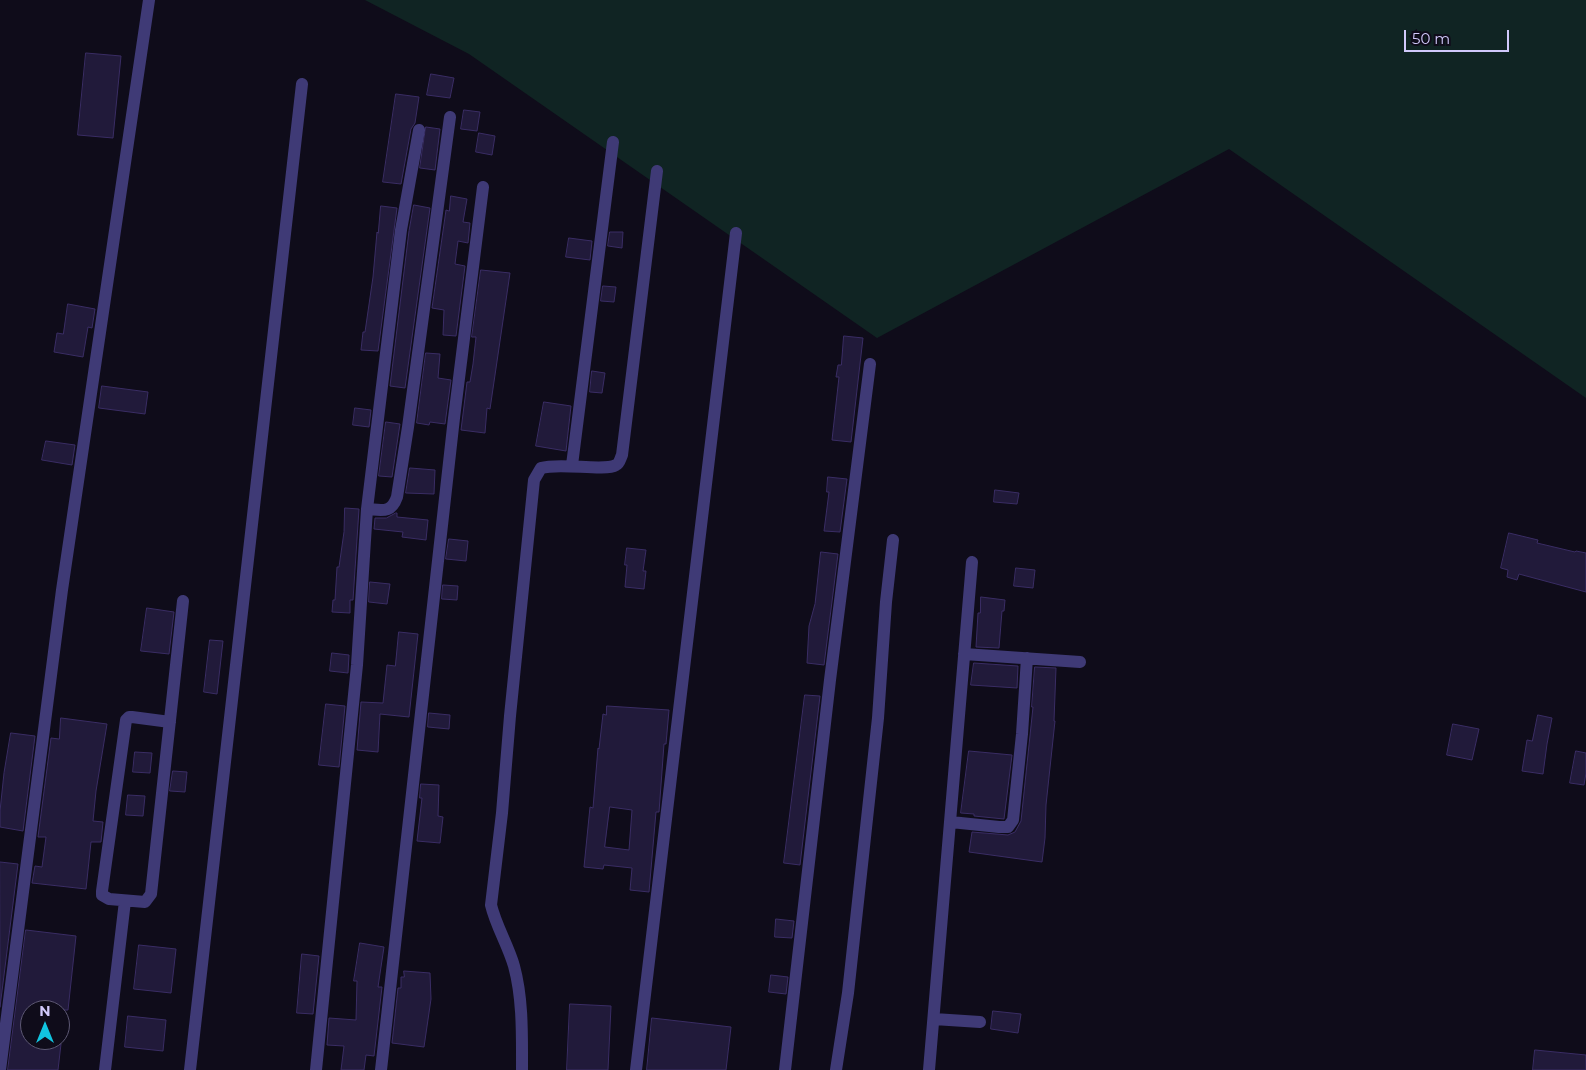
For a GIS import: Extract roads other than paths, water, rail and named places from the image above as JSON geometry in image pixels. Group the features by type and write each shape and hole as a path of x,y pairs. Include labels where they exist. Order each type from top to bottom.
{"street":[{"path":"0,1070 62,590 149,0"},
{"path":"190,1070 302,84"},
{"path":"367,509 389,509 394,505 397,497 450,117"},
{"path":"316,1070 356,675 367,509 400,239 419,130"},
{"path":"572,465 613,142"},
{"path":"522,1070 522,1032 514,967 490,905 502,813 534,480 541,468 549,465 606,468 615,466 622,455 656,171"},
{"path":"381,1070 454,418 484,187"},
{"path":"636,1070 736,233"},
{"path":"785,1070 828,700 870,364"},
{"path":"836,1070 848,993 878,718 886,602 893,540"},
{"path":"929,1070 972,562"},
{"path":"170,722 129,717 125,724 102,891 102,895 105,897 124,901 145,902 151,894 170,722 183,601"},
{"path":"964,654 1080,662"},
{"path":"951,822 1008,827 1014,820 1022,734 1026,658"},
{"path":"104,1070 124,901"},
{"path":"934,1019 980,1022"}]}
